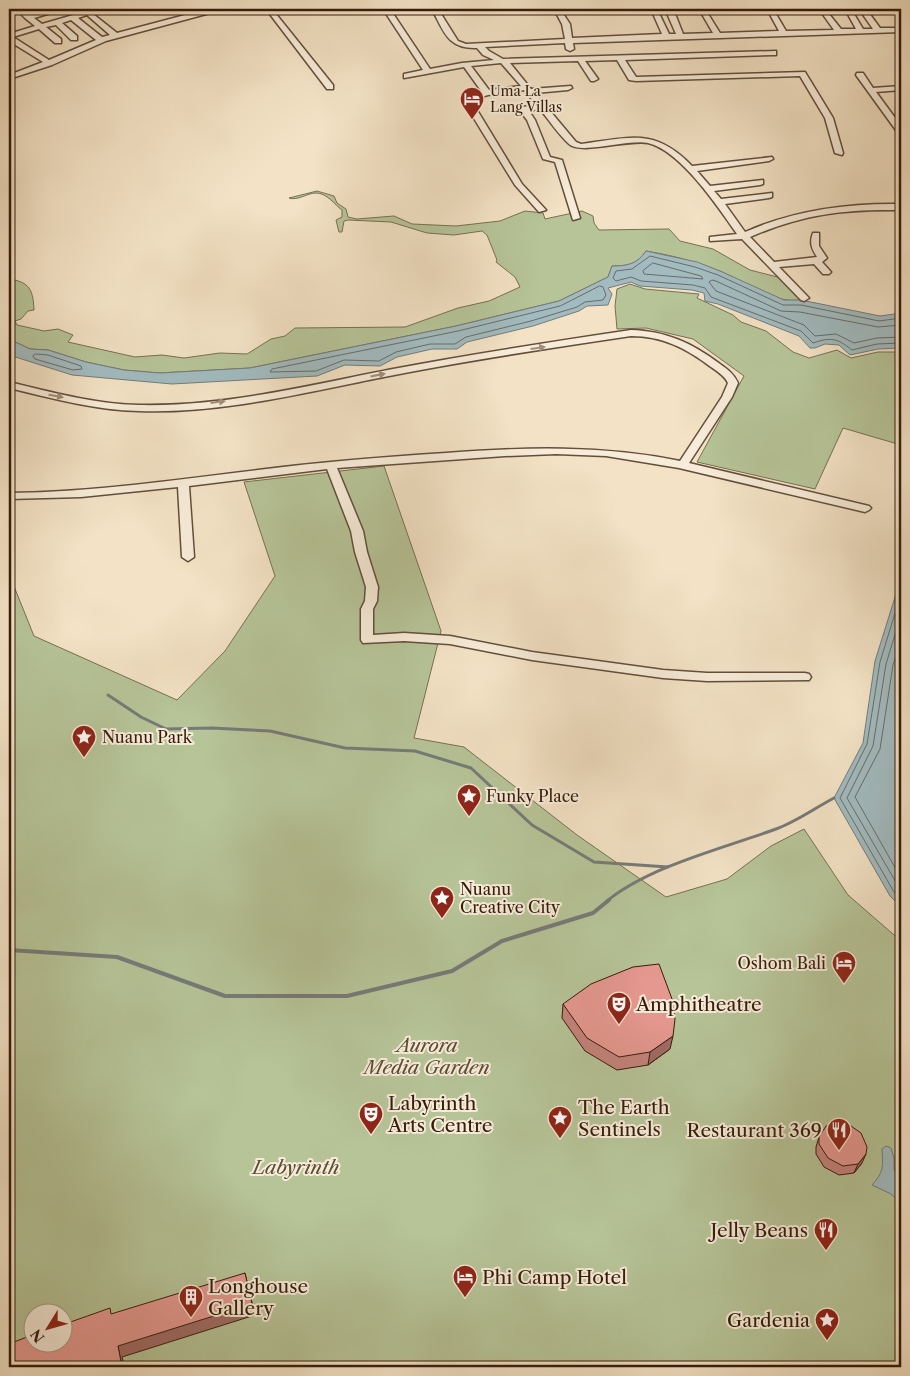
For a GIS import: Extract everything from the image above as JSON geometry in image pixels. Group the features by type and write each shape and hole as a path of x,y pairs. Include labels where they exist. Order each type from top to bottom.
{"street":[{"path":"19,9 58,42"},
{"path":"27,17 61,9"},
{"path":"11,36 39,26 101,9"},
{"path":"11,74 49,64 116,36 221,9"},
{"path":"269,9 330,87"},
{"path":"387,9 426,69"},
{"path":"435,9 456,44 465,46 570,40 901,30"},
{"path":"654,9 667,37"},
{"path":"702,9 718,36"},
{"path":"770,9 784,34"},
{"path":"822,9 839,32"},
{"path":"848,9 861,31"},
{"path":"863,9 878,31"},
{"path":"558,10 566,24 571,51"},
{"path":"670,11 680,36"},
{"path":"88,13 116,36"},
{"path":"72,18 102,41"},
{"path":"57,22 74,38"},
{"path":"9,28 11,36 22,46 49,64"},
{"path":"9,50 22,46"},
{"path":"480,46 486,53 506,63 570,141 576,145 650,141 671,152 708,189 744,236 804,298"},
{"path":"407,76 466,65 580,59 774,53"},
{"path":"620,58 632,78 636,79 802,74 829,118 840,153"},
{"path":"580,59 594,79"},
{"path":"466,65 487,94"},
{"path":"860,75 901,131"},
{"path":"542,210 519,185 466,99 487,94 568,88"},
{"path":"871,90 901,89"},
{"path":"542,106 524,110 531,120 547,159 558,160 576,218"},
{"path":"690,169 769,159"},
{"path":"708,189 760,182"},
{"path":"719,202 769,195"},
{"path":"713,239 744,236 776,222 821,212 864,206 901,207"},
{"path":"773,265 816,261 822,257 815,246 816,235"},
{"path":"816,261 826,272"},
{"path":"9,385 37,392 122,406 168,407 263,396 492,354 631,333 650,333 668,337 688,346 727,374 732,380 733,386 728,397 683,464"},
{"path":"9,496 63,496 183,484 331,465 464,455 563,451 607,453 683,464 865,508"},
{"path":"331,465 357,531 361,552 372,587 371,601 367,609 368,640 404,637 450,640 532,656 663,674 707,677 805,678"},
{"path":"183,484 188,557"}],"green space":[{"path":"317,191 334,196 337,203 346,209 348,217 357,219 394,216 412,224 456,226 500,221 525,211 543,213 545,219 582,211 593,216 594,223 599,230 669,229 680,241 713,249 750,270 793,281 808,298 785,300 773,297 708,267 664,254 646,251 639,259 632,263 612,266 608,277 559,301 456,326 250,368 159,373 124,370 86,362 48,350 30,349 9,339 9,279 26,285 33,297 34,310 28,311 21,319 15,321 17,325 44,331 58,329 73,335 68,342 135,357 162,355 184,358 220,353 247,354 271,339 285,336 295,328 405,327 458,308 489,301 520,287 515,277 496,262 497,260 487,235 482,231 454,235 427,233 391,222 348,220 344,221 342,232 339,232 336,220 342,217 342,210 327,197 316,193 292,199 289,198"},
{"path":"630,284 645,289 699,294 697,298 733,315 741,322 766,331 793,352 809,358 837,350 851,358 878,352 901,352 901,445 843,428 815,489 697,462 744,376 693,339 646,328 617,329 615,306 617,289"},
{"name":"Nuanu Creative City","path":"384,466 441,631 414,738 464,747 577,835 666,897 727,879 771,846 804,829 848,895 901,941 901,1367 9,1367 9,574 34,636 177,700 225,651 275,576 244,482"}],"water":[{"path":"646,251 697,262 784,300 801,300 880,316 901,313 901,348 878,349 850,355 839,345 825,344 810,348 799,336 718,304 705,301 704,293 692,290 640,286 631,282 608,288 612,294 608,305 587,306 579,311 533,326 467,342 457,349 432,349 397,357 380,366 345,365 317,376 172,384 72,375 9,355 9,339 30,349 48,350 86,362 124,370 160,373 250,368 456,326 559,301 608,277 612,266 632,263 639,259"},
{"path":"901,578 901,907 890,896 834,798 863,743 875,661"},
{"path":"886,1146 891,1148 894,1158 894,1169 901,1186 901,1203 891,1194 872,1185 881,1172 882,1149"}],"building":[{"name":"Amphitheatre","path":"659,964 672,999 675,1019 673,1036 650,1052 619,1057 587,1038 563,1004 591,984 633,967"},
{"name":"Restaurant 369","path":"840,1122 848,1124 861,1133 867,1147 866,1154 858,1164 843,1166 828,1158 819,1144 819,1137 826,1126"},
{"path":"245,1273 252,1304 118,1346 122,1367 9,1367 9,1344 22,1339 22,1354 72,1354 72,1321 110,1308 111,1314"}],"waterway":[{"path":"108,695 141,717 166,729 212,728 270,731 345,748 415,751 471,768 532,825 594,862 668,867"},
{"path":"607,901 624,889 666,868 783,826 834,798"},
{"path":"9,950 117,957 225,996 347,996 452,971 502,941 593,913 609,900"}],"place":[{"name":"Uma La Lang Villas","path":"472,120"},
{"name":"Nuanu Park","path":"84,758"},
{"name":"Funky Place","path":"469,817"},
{"name":"Nuanu Creative City","path":"442,919"},
{"name":"Oshom Bali","path":"844,984"},
{"name":"Amphitheatre","path":"619,1025"},
{"name":"Labyrinth Arts Centre","path":"371,1135"},
{"name":"The Earth Sentinels","path":"560,1139"},
{"name":"Restaurant 369","path":"839,1151"},
{"name":"Jelly Beans","path":"826,1251"},
{"name":"Phi Camp Hotel","path":"465,1298"},
{"name":"Longhouse Gallery","path":"191,1318"},
{"name":"Gardenia","path":"827,1341"}],"park label":[{"name":"Aurora Media Garden","path":"427,1056"},
{"name":"Labyrinth","path":"296,1167"}]}
